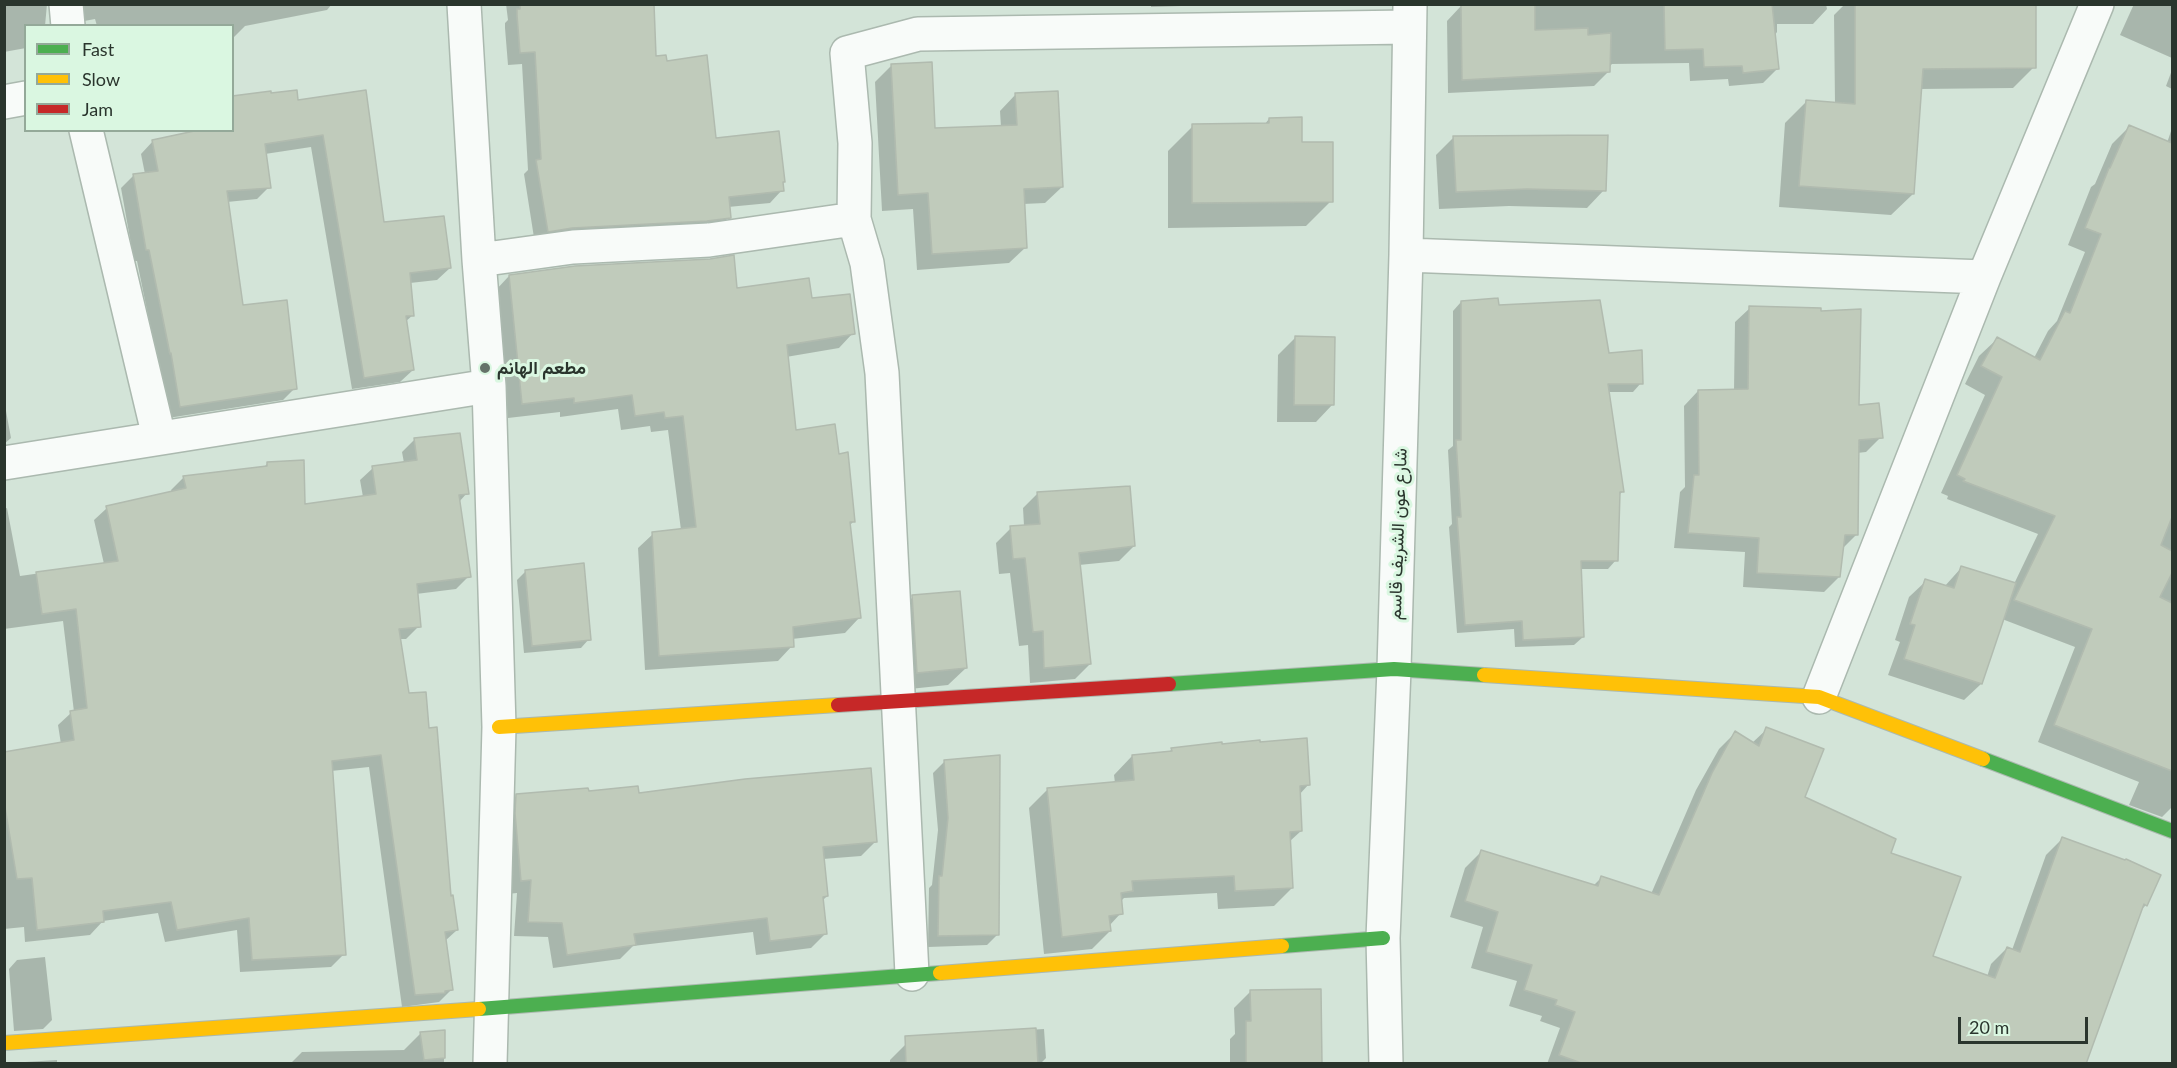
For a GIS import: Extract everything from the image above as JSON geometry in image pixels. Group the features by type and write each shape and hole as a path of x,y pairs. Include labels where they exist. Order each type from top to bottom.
{"street":[{"path":"66,4 68,24"},
{"path":"464,4 489,386 499,727 490,1064"},
{"path":"1819,697 1984,277 2097,4"},
{"path":"912,974 882,373 867,263 854,219 855,143 847,53 918,34 1409,16"},
{"name":"شارع عون الشريف قاسم","path":"1386,1064 1383,938 1394,669 1406,255 1409,16"},
{"path":"4,102 24,98"},
{"path":"87,132 159,437"},
{"path":"479,260 573,248 709,240 854,219"},
{"path":"1406,255 1984,277"},
{"path":"4,463 489,386"},
{"path":"499,727 1394,669 1819,697 2172,831"},
{"path":"4,1042 492,1008 1383,938"}],"building":[{"path":"520,4 654,4 656,56 666,55 667,61 707,55 716,138 779,131 784,191 729,197 731,218 572,228 548,232 536,160 541,159 535,52 520,53 517,9 520,9"},
{"path":"1664,4 1772,4 1779,69 1743,73 1742,66 1704,67 1703,49 1665,50"},
{"path":"1855,4 2036,4 2036,68 1923,69 1914,194 1799,186 1806,100 1855,104"},
{"path":"1461,5 1535,5 1535,30 1588,28 1588,35 1611,33 1610,72 1462,80"},
{"path":"932,62 935,128 1017,125 1015,93 1058,91 1063,187 1024,189 1027,248 932,254 928,193 898,195 891,64"},
{"path":"297,90 298,100 366,90 384,222 444,216 451,268 410,273 414,316 406,316 414,370 364,378 323,135 265,144 271,188 227,191 243,305 287,300 297,389 180,407 149,250 146,250 133,174 158,171 152,140 190,132 234,132 234,96 271,91 271,93"},
{"path":"1302,117 1302,142 1333,142 1333,202 1192,203 1192,124 1269,123 1269,118"},
{"path":"2129,125 2172,143 2172,517 2161,545 2172,551 2172,573 2160,597 2172,603 2172,771 2054,725 2092,629 2014,600 2055,516 1963,481 1965,479 1957,475 2002,377 1981,366 1997,337 2040,360 2065,311 2070,313 2101,234 2085,228"},
{"path":"1608,135 1606,191 1527,189 1456,192 1453,136"},
{"path":"734,255 737,288 809,278 812,298 850,294 855,334 787,345 796,430 835,424 839,454 848,452 855,522 850,522 861,618 793,627 794,647 659,656 652,532 696,527 683,416 665,418 664,412 635,416 632,395 574,403 574,398 522,404 509,275 575,266 710,259"},
{"path":"1498,298 1499,305 1600,300 1609,353 1642,350 1643,384 1608,384 1624,492 1620,492 1618,561 1581,561 1584,637 1523,640 1522,621 1465,625 1457,517 1461,517 1456,440 1461,440 1461,301"},
{"path":"1749,306 1821,308 1821,311 1861,309 1859,405 1879,403 1883,438 1859,440 1858,535 1845,535 1840,577 1757,573 1759,538 1688,533 1694,475 1699,475 1698,390 1748,389"},
{"path":"1295,336 1335,337 1334,405 1294,405"},
{"path":"460,433 469,494 459,495 471,577 417,584 421,627 399,629 409,693 426,692 429,728 437,727 451,896 453,895 458,930 445,932 453,990 445,991 445,993 415,995 381,755 332,761 346,955 252,960 249,918 177,930 171,902 103,911 104,922 37,930 32,878 17,879 4,801 4,752 74,740 70,711 87,708 76,609 42,614 36,572 118,561 106,506 186,488 183,476 267,466 267,462 304,460 305,504 376,494 372,466 417,460 414,438"},
{"path":"1130,486 1135,546 1079,553 1091,664 1044,668 1043,631 1033,632 1025,558 1013,559 1010,526 1040,524 1037,492"},
{"path":"584,563 591,640 532,646 525,570"},
{"path":"1961,566 2016,583 1982,684 1904,659 1915,625 1910,624 1925,579 1954,588"},
{"path":"960,591 967,668 917,673 912,595"},
{"path":"1766,727 1824,749 1805,797 1896,839 1891,853 1961,877 1933,956 1995,978 2007,947 2020,952 2062,837 2126,859 2161,875 2147,906 2144,904 2086,1064 1584,1064 1559,1055 1575,1012 1555,1005 1557,1000 1524,990 1532,965 1486,952 1498,912 1465,901 1481,850 1598,886 1601,876 1659,895 1712,773 1735,731 1759,746"},
{"path":"1307,738 1310,785 1300,786 1302,831 1290,832 1293,888 1235,891 1234,876 1132,881 1133,891 1121,893 1123,914 1109,916 1111,931 1062,937 1047,788 1134,780 1132,755 1222,742 1222,744"},
{"path":"1000,755 999,935 938,936 939,876 942,876 948,818 944,760"},
{"path":"871,768 877,842 823,847 828,896 823,897 827,934 770,941 767,918 634,934 636,945 567,955 562,923 528,922 531,880 521,881 515,813 516,794 638,786 639,793 745,779"},
{"path":"1321,989 1322,1064 1246,1064 1246,1021 1251,1021 1250,990"},
{"path":"1036,1028 1038,1064 906,1064 905,1036"},
{"path":"445,1030 445,1058 424,1060 420,1032"}],"traffic: fast":[{"path":"1169,684 1394,669 1484,675"},
{"path":"1983,759 2172,831"},
{"path":"1282,946 1383,938"},
{"path":"479,1009 940,973"}],"traffic: slow":[{"path":"1484,675 1819,697 1983,759"},
{"path":"499,727 838,705"},
{"path":"940,973 1282,946"},
{"path":"4,1043 479,1009"}],"traffic: jam":[{"path":"838,705 1169,684"}],"place":[{"name":"مطعم الهانم","path":"485,368"}]}
